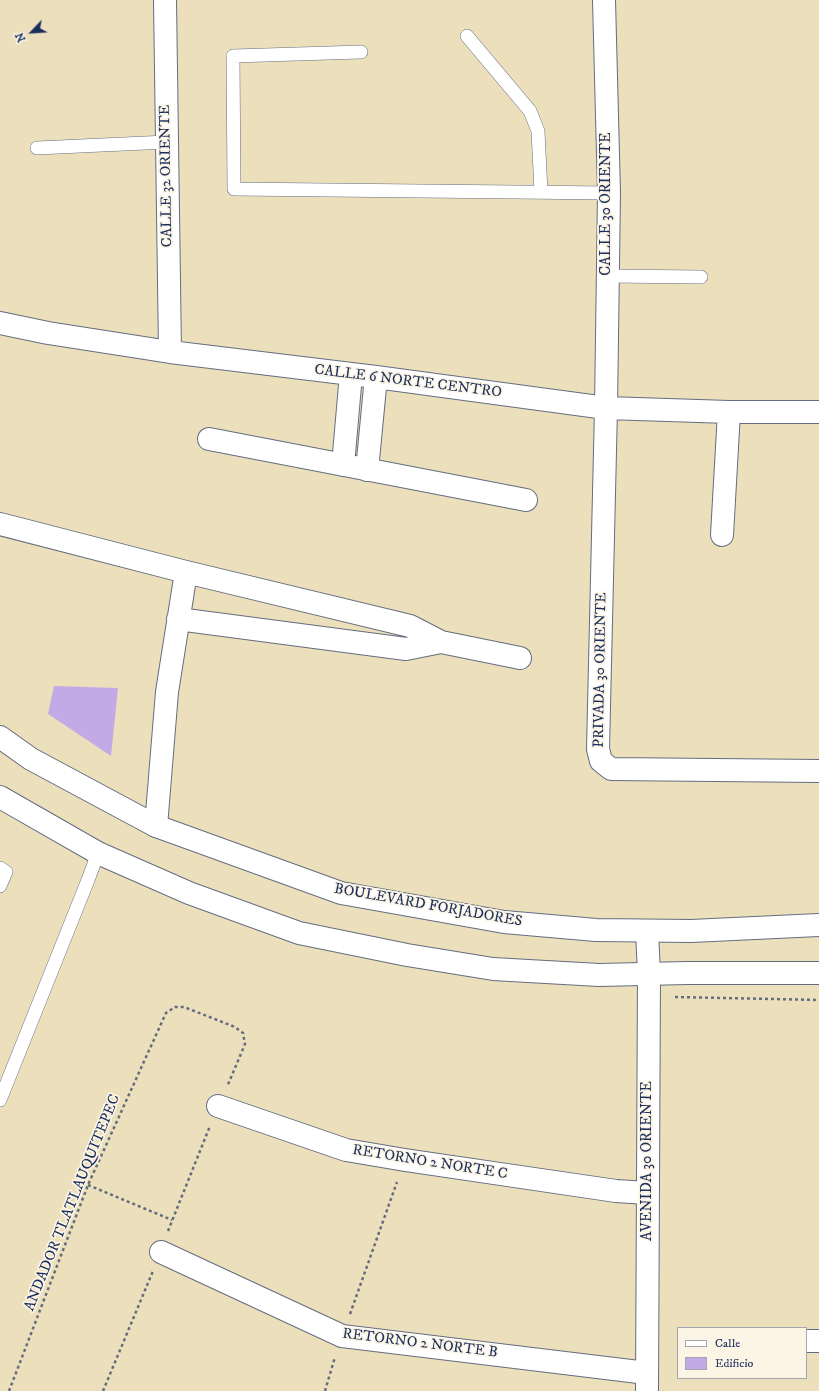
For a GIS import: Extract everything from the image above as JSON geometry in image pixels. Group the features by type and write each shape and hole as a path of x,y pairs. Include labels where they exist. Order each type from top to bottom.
{"street":[{"name":"CALLE 32 ORIENTE","path":"165,0 170,352"},
{"name":"CALLE 30 ORIENTE","path":"604,0 609,193 606,408"},
{"name":"CALLE 6 NORTE CENTRO","path":"0,323 48,333 170,352 376,377 606,408 729,412 819,412"},
{"path":"344,465 351,374"},
{"path":"366,470 376,377"},
{"name":"PRIVADA 30 ORIENTE","path":"606,408 598,749 601,761 611,769 819,771"},
{"path":"722,535 729,412"},
{"path":"209,439 526,500"},
{"path":"0,524 186,572 410,626 441,642 520,658"},
{"path":"156,826 167,692 186,572"},
{"path":"329,638 336,607"},
{"path":"178,619 406,648 441,642"},
{"name":"BOULEVARD FORJADORES","path":"0,737 31,759 156,826 341,893 504,922 596,930 691,931 819,925"},
{"path":"0,797 98,853 189,893 307,934 407,955 493,969 599,976 649,974 819,973"},
{"name":"AVENIDA 30 ORIENTE","path":"647,931 649,974 647,1382"},
{"name":"RETORNO 2 NORTE C","path":"218,1106 346,1150 616,1191 647,1193"},
{"name":"RETORNO 2 NORTE B","path":"161,1252 342,1336 647,1382"},
{"path":"807,1341 819,1341"}],"lane":[{"path":"467,36 530,111 538,131 541,192"},
{"path":"360,52 233,56 234,189 609,193"},
{"path":"37,148 167,142"},
{"path":"608,276 701,277"},
{"path":"0,1100 98,853"},
{"path":"0,868 6,872 0,886"}],"path":[{"name":"ANDADOR TLATLAUQUITEPEC","path":"9,1391 88,1185 166,1013 175,1007 184,1007 221,1021 235,1027 243,1033 245,1044 218,1106"},
{"path":"103,1391 161,1252 172,1220 218,1106"},
{"path":"325,1391 342,1336 405,1160"},
{"path":"88,1185 172,1220"}],"building":[{"path":"54,686 118,688 111,756 48,714"}]}
